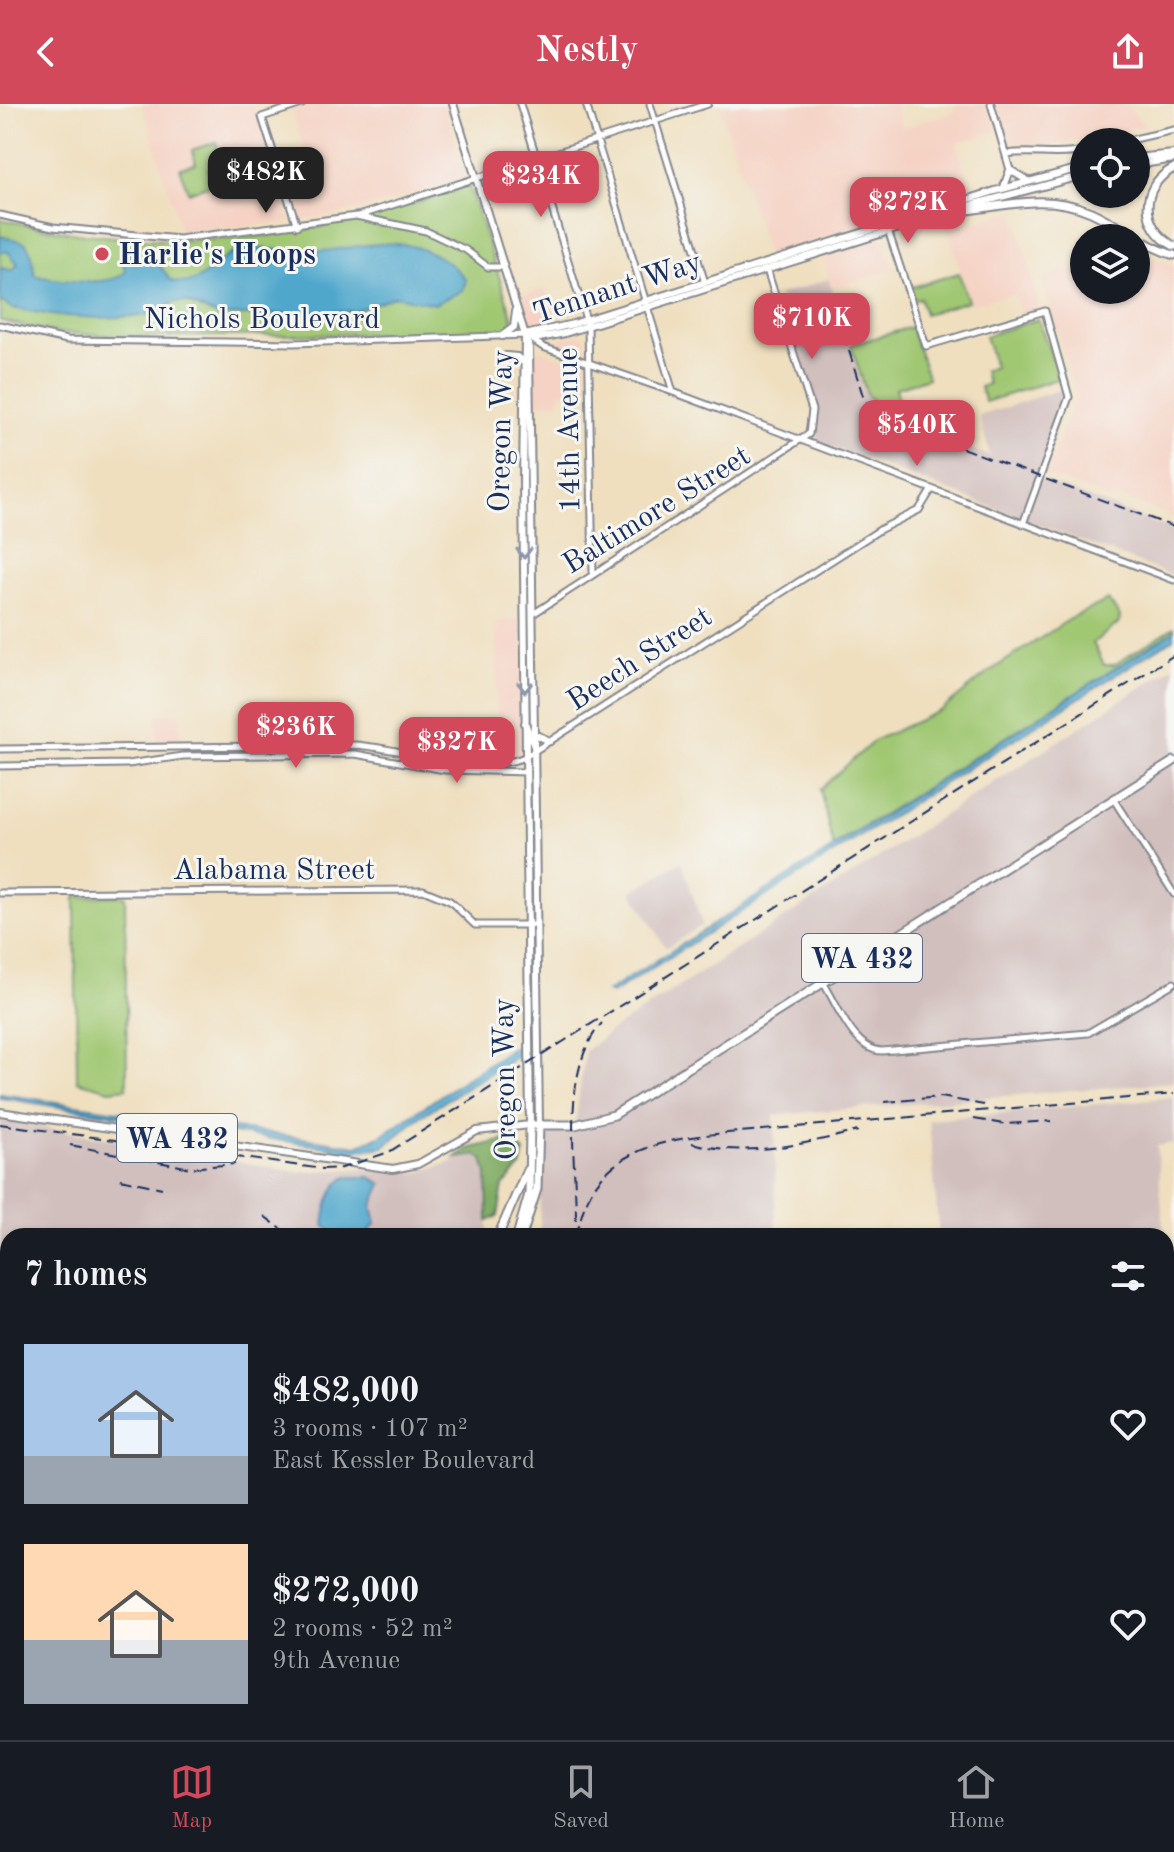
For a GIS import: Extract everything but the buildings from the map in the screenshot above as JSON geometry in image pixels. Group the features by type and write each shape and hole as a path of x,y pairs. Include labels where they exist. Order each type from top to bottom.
{"highway":[{"path":"1174,168 1156,182 1147,205 1154,230 1174,246"},
{"path":"950,212 1029,200 1060,203 1089,211 1158,250 1174,255"},
{"name":"WA 432","path":"535,1125 585,1124 614,1115 1174,761"},
{"name":"Oregon Way","path":"522,1228 529,1194 535,1125"},
{"name":"Oregon Way","path":"523,1228 537,1189 535,1125"},
{"path":"502,1228 521,1191 530,1160"}],"main road":[{"path":"453,104 525,335"},
{"path":"1150,158 1174,157"},
{"path":"1150,162 1174,157"},
{"path":"1003,188 1010,170 1028,181"},
{"name":"Tennant Way","path":"706,285 767,270 1003,188 1070,170"},
{"name":"Tennant Way","path":"525,335 543,337 887,228 1070,179"},
{"path":"502,336 514,327 517,307"},
{"name":"Oregon Way","path":"525,335 526,925 535,1125"},
{"name":"Oregon Way","path":"525,335 530,375 536,751 535,1125"},
{"path":"506,356 517,357 523,362"},
{"path":"525,723 536,751"},
{"path":"535,734 542,740 550,741"},
{"name":"WA 432","path":"0,1112 393,1169 418,1164 477,1131 535,1125"}],"street":[{"path":"297,226 262,117 302,104"},
{"name":"14th Avenue","path":"520,104 587,323 593,574"},
{"path":"586,104 673,392"},
{"path":"650,104 706,285"},
{"path":"0,215 53,227 179,239 297,226 356,216 708,104"},
{"path":"991,104 1010,170"},
{"path":"1150,135 1174,130"},
{"path":"1006,154 1027,151 1070,154"},
{"path":"356,216 426,231 466,250 488,267 504,267"},
{"path":"887,228 926,346 1045,311 1069,397 1023,524"},
{"path":"767,270 812,410 811,431 801,441"},
{"name":"Nichols Boulevard","path":"0,325 67,340 294,343 525,335"},
{"path":"525,335 543,347 673,392 1174,580"},
{"name":"Baltimore Street","path":"533,614 801,441"},
{"name":"Beech Street","path":"0,749 355,745 382,747 448,761 513,762 536,751 881,529 919,510 932,489"},
{"path":"0,766 128,764 183,756 355,754 445,770 526,772"},
{"path":"505,772 525,757"},
{"path":"1114,800 1174,894"},
{"name":"Alabama Street","path":"0,893 423,890 450,901 475,925 535,925"},
{"path":"823,982 860,1042 871,1050 1088,1033 1174,983"}],"shaded area":[{"path":"142,104 253,104 290,222 181,232"},
{"path":"315,104 445,104 465,178 362,209 299,221 283,174 305,166 307,160 292,111"},
{"path":"895,104 903,128 956,111 955,104 987,104 996,131 957,143 972,191 769,260 719,105"},
{"path":"997,104 1126,104 1145,126 1070,128 1070,142 1063,144 1018,145 1010,140"},
{"path":"1014,212 1039,305 1035,310 1020,314 1014,294 971,304 947,228"},
{"path":"882,239 894,269 832,289 823,258"},
{"path":"1150,257 1174,266 1174,517 1113,494 1110,499 1046,475 1075,400 1075,389 1041,278 1070,269 1070,304 1150,304"},
{"path":"829,279 863,390 878,411 889,418 990,456 979,416 1065,388 1065,400 1036,478 1174,530 1174,576 817,441 817,415 779,295"},
{"path":"546,288 558,325 533,327 522,296"},
{"path":"579,334 584,337 585,351 579,356 543,344"},
{"path":"538,349 586,367 587,391 560,392 560,402 534,403 535,353"},
{"path":"522,619 523,754 515,759 497,760 496,621"},
{"path":"1174,666 1174,1082 774,1115 776,1228 540,1228 539,1125 575,1125 585,1051 612,1030"},
{"path":"156,714 180,714 181,745 157,745"},
{"path":"682,861 702,925 666,948 632,892"},
{"path":"1174,1097 1174,1143 1157,1146 1163,1228 938,1228 929,1120"},
{"path":"0,1120 298,1172 362,1169 416,1173 476,1155 483,1159 487,1174 488,1228 0,1228"}],"green space":[{"path":"216,142 223,164 208,169 213,184 188,192 180,168 196,163 192,150"},
{"path":"469,186 513,319 513,325 506,332 147,337 59,333 0,321 0,219 82,234 209,240 293,232 351,220"},
{"path":"959,273 968,301 925,314 920,298 913,300 909,288"},
{"path":"1038,319 1060,378 985,402 980,387 988,384 984,371 995,367 985,336"},
{"path":"911,327 928,378 896,388 900,404 889,416 867,395 851,345"},
{"path":"1108,600 1120,616 1119,623 1093,643 1104,665 1114,665 1174,627 1174,631 833,846 820,789 875,740 942,710 990,671 1073,617"},
{"path":"125,896 127,1088 110,1090 77,1081 75,897"},
{"path":"505,1140 524,1151 522,1166 503,1186 498,1216 488,1221 487,1174 483,1159 476,1155 454,1159 467,1149"}],"water":[{"path":"0,236 25,242 31,252 35,275 68,281 109,280 119,276 126,271 121,259 125,253 152,259 170,280 181,283 199,278 239,251 301,252 388,243 422,249 439,257 466,280 463,290 435,304 395,296 355,311 218,316 186,302 175,302 158,312 141,316 98,318 51,315 12,308 0,301 0,268 12,270 18,264 8,252 0,252"},
{"path":"1174,631 1174,638 612,994 607,992"},
{"path":"515,1046 518,1056 421,1116 383,1147 352,1151 0,1098 0,1094 357,1146 380,1136"},
{"path":"347,1177 370,1177 382,1184 372,1206 376,1223 372,1228 327,1228 324,1225 333,1191"}],"railway":[{"path":"833,299 863,396 872,410 887,420 1174,527"},
{"path":"0,1124 323,1169 342,1168 389,1152 1174,655"},
{"path":"576,1220 573,1144 575,1090 580,1065 602,1023"},
{"path":"579,1228 592,1190 605,1174 638,1151 681,1139 1174,1094"},
{"path":"885,1102 941,1097 984,1105"},
{"path":"974,1119 1004,1124 1052,1121"},
{"path":"692,1143 733,1149 775,1148 858,1131"},
{"path":"70,1145 190,1168 235,1164"},
{"path":"120,1179 162,1188"},
{"path":"264,1216 280,1228"}],"place":[{"name":"Harlie's Hoops","path":"102,254"}]}
